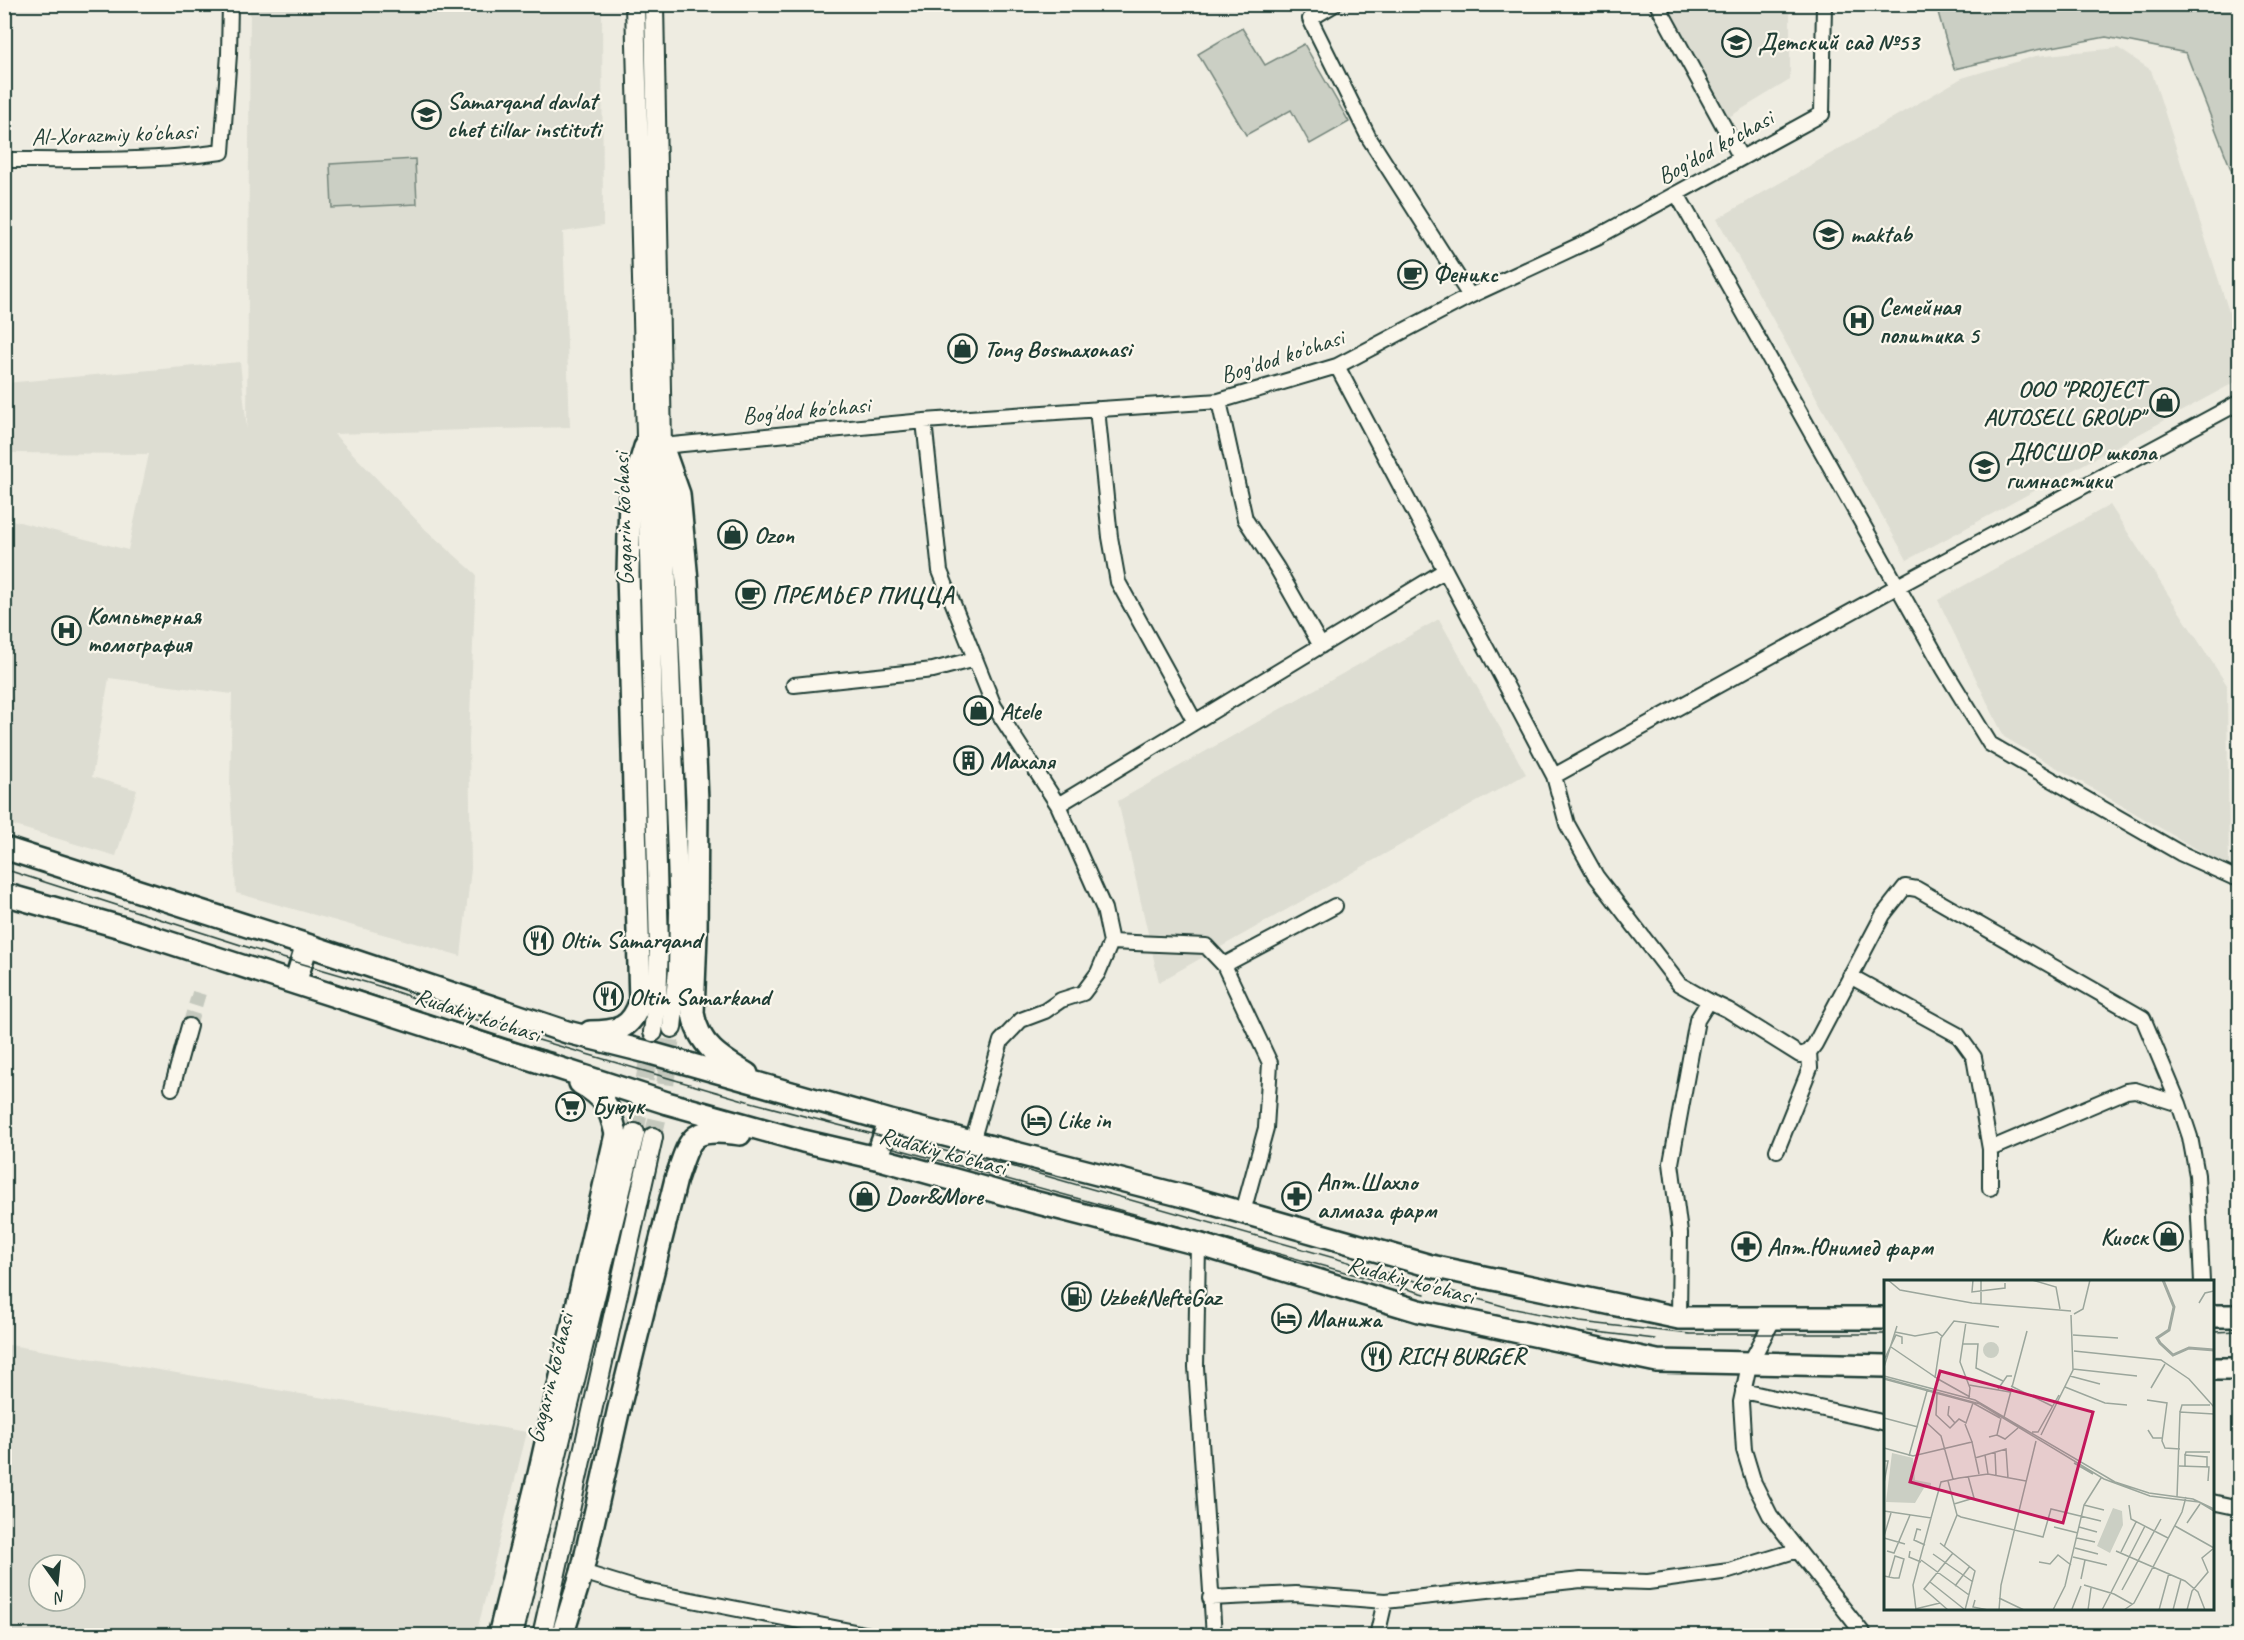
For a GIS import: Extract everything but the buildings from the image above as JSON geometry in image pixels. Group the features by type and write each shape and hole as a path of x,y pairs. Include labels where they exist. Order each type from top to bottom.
{"main road":[{"name":"Gagarin ko'chasi","path":"635,4 653,446 679,912 678,970 672,1028"},
{"name":"Gagarin ko'chasi","path":"653,1032 657,1001 659,947 653,446 654,4"},
{"path":"567,1032 618,1030 633,1019 640,1002 628,573 630,497 653,446"},
{"path":"653,446 679,494 687,581 697,800 693,999 695,1024 702,1041 710,1049 771,1088"},
{"name":"Rudakiy ko'chasi","path":"4,848 308,945 567,1032 647,1052 890,1121 1243,1212 1431,1266 1679,1318 1884,1318"},
{"name":"Rudakiy ko'chasi","path":"4,894 124,928 667,1103 797,1140 876,1158 1198,1244 1419,1311 1657,1361 1749,1365 1884,1366"},
{"path":"295,983 308,945"},
{"path":"499,1635 539,1474 616,1134 612,1113 603,1099 591,1089 551,1066"},
{"path":"876,1158 890,1121"},
{"path":"562,1635 582,1572 619,1408 674,1190 690,1143 696,1136 709,1131 797,1140"},
{"name":"Gagarin ko'chasi","path":"513,1635 644,1135 542,1635"},
{"path":"2214,1316 2240,1316"},
{"path":"2214,1369 2240,1369"}],"street":[{"name":"Al-Xorazmiy ko'chasi","path":"4,160 108,159 222,152 230,4"},
{"path":"1335,4 1310,19 1369,138 1470,296"},
{"path":"1657,4 1741,158"},
{"name":"Bog'dod ko'chasi","path":"653,446 924,421 1219,400 1337,366 1470,296 1597,237 1822,114 1824,4"},
{"path":"1677,194 1944,669 1990,744 2180,853 2233,877"},
{"path":"1337,366 1554,776 1567,824 1596,876 1679,984 1728,1010 1800,1054 1809,1052"},
{"path":"1219,400 1245,519 1277,568 1321,646"},
{"path":"1554,776 1898,586 2240,402"},
{"path":"1097,409 1110,537 1118,582 1195,722"},
{"path":"924,421 940,572 994,706 1058,805 1104,909 1111,942 1098,973 1083,993 1061,1000 1046,1011 1021,1020 1001,1041 972,1142"},
{"path":"1058,805 1444,571"},
{"path":"794,685 933,670 975,659"},
{"path":"1777,1150 1810,1068 1809,1052 1883,915 1905,887 1917,889 2143,1018 2179,1104 2190,1137 2197,1175 2202,1280"},
{"path":"1224,965 1335,906"},
{"path":"1111,942 1206,946 1224,965 1270,1063 1266,1128 1243,1212"},
{"path":"1850,976 1958,1035 1974,1057 1990,1149 1990,1188"},
{"path":"1679,1318 1680,1233 1671,1163 1696,1020 1709,1001"},
{"path":"172,1088 189,1026"},
{"path":"1990,1149 2126,1091 2135,1090 2179,1104"},
{"path":"1198,1244 1196,1367 1214,1635"},
{"path":"1774,1318 1749,1365 1743,1391 1741,1402 1744,1450 1754,1483 1770,1515 1865,1635"},
{"path":"1743,1391 1884,1423"},
{"path":"2214,1502 2240,1508"},
{"path":"1210,1598 1296,1594 1385,1601 1581,1580 1648,1582 1729,1571 1798,1550"},
{"path":"582,1572 640,1590 875,1635"},
{"path":"1377,1635 1385,1601"}],"shaded area":[{"path":"250,5 602,5 603,226 563,232 570,427 334,434 426,530 476,574 469,740 471,869 461,956 236,893 230,787 232,694 109,678 92,777 137,790 116,856 5,823 4,518 128,550 149,454 9,453 5,383 240,362 247,429"},
{"name":"Детский сад №53","path":"1661,5 1790,5 1790,80 1729,117"},
{"path":"1936,5 2239,5 2239,190 2186,53 2106,37 1954,69"},
{"path":"1242,28 1265,65 1304,44 1349,122 1310,144 1291,110 1246,135 1198,54"},
{"path":"2118,48 2151,70 2239,343 2239,380 1907,560 1717,219 1962,78 2036,56"},
{"path":"415,159 417,204 332,208 330,164"},
{"path":"2110,505 2227,685 2229,868 2004,737 1938,600"},
{"path":"1439,619 1526,774 1159,982 1118,801"},
{"path":"4,1344 527,1432 476,1635 5,1635"}],"tunnel":[{"path":"189,1026 199,993"},
{"path":"653,1137 665,1086 672,1028"},
{"path":"635,1133 652,1039"}],"tram line":[{"path":"4,869 272,955 382,987 518,1034 747,1101 884,1137 1011,1166 1510,1308 1580,1322 1690,1334 1884,1334"},
{"path":"330,981 507,1040 555,1053"},
{"path":"887,1146 1425,1294"},
{"path":"1589,1331 1655,1339"},
{"path":"2214,1332 2240,1331"}],"place":[{"name":"Детский сад №53","path":"1737,42"},
{"name":"Samarqand davlat chet tillar instituti","path":"426,115"},
{"name":"maktab","path":"1829,234"},
{"name":"Феникс","path":"1412,274"},
{"name":"Семейная политика 5","path":"1858,321"},
{"name":"Tong Bosmaxonasi","path":"963,349"},
{"name":"OOO \"PROJECT AUTOSELL GROUP\"","path":"2165,403"},
{"name":"ДЮСШОР школа гимнастики","path":"1985,466"},
{"name":"Ozon","path":"733,535"},
{"name":"ПРЕМЬЕР ПИЦЦА","path":"751,595"},
{"name":"Компьтерная томография","path":"66,630"},
{"name":"Atele","path":"979,711"},
{"name":"Махаля","path":"969,761"},
{"name":"Oltin Samarqand","path":"539,940"},
{"name":"Oltin Samarkand","path":"608,997"},
{"name":"Буюук","path":"571,1106"},
{"name":"Like in","path":"1036,1120"},
{"name":"Door&More","path":"865,1196"},
{"name":"Апт.Шахло алмаза фарм","path":"1296,1196"},
{"name":"Киоск","path":"2169,1237"},
{"name":"Апт.Юнимед фарм","path":"1746,1247"},
{"name":"UzbekNefteGaz","path":"1077,1297"},
{"name":"Манижа","path":"1286,1319"},
{"name":"RICH BURGER","path":"1376,1356"}]}
